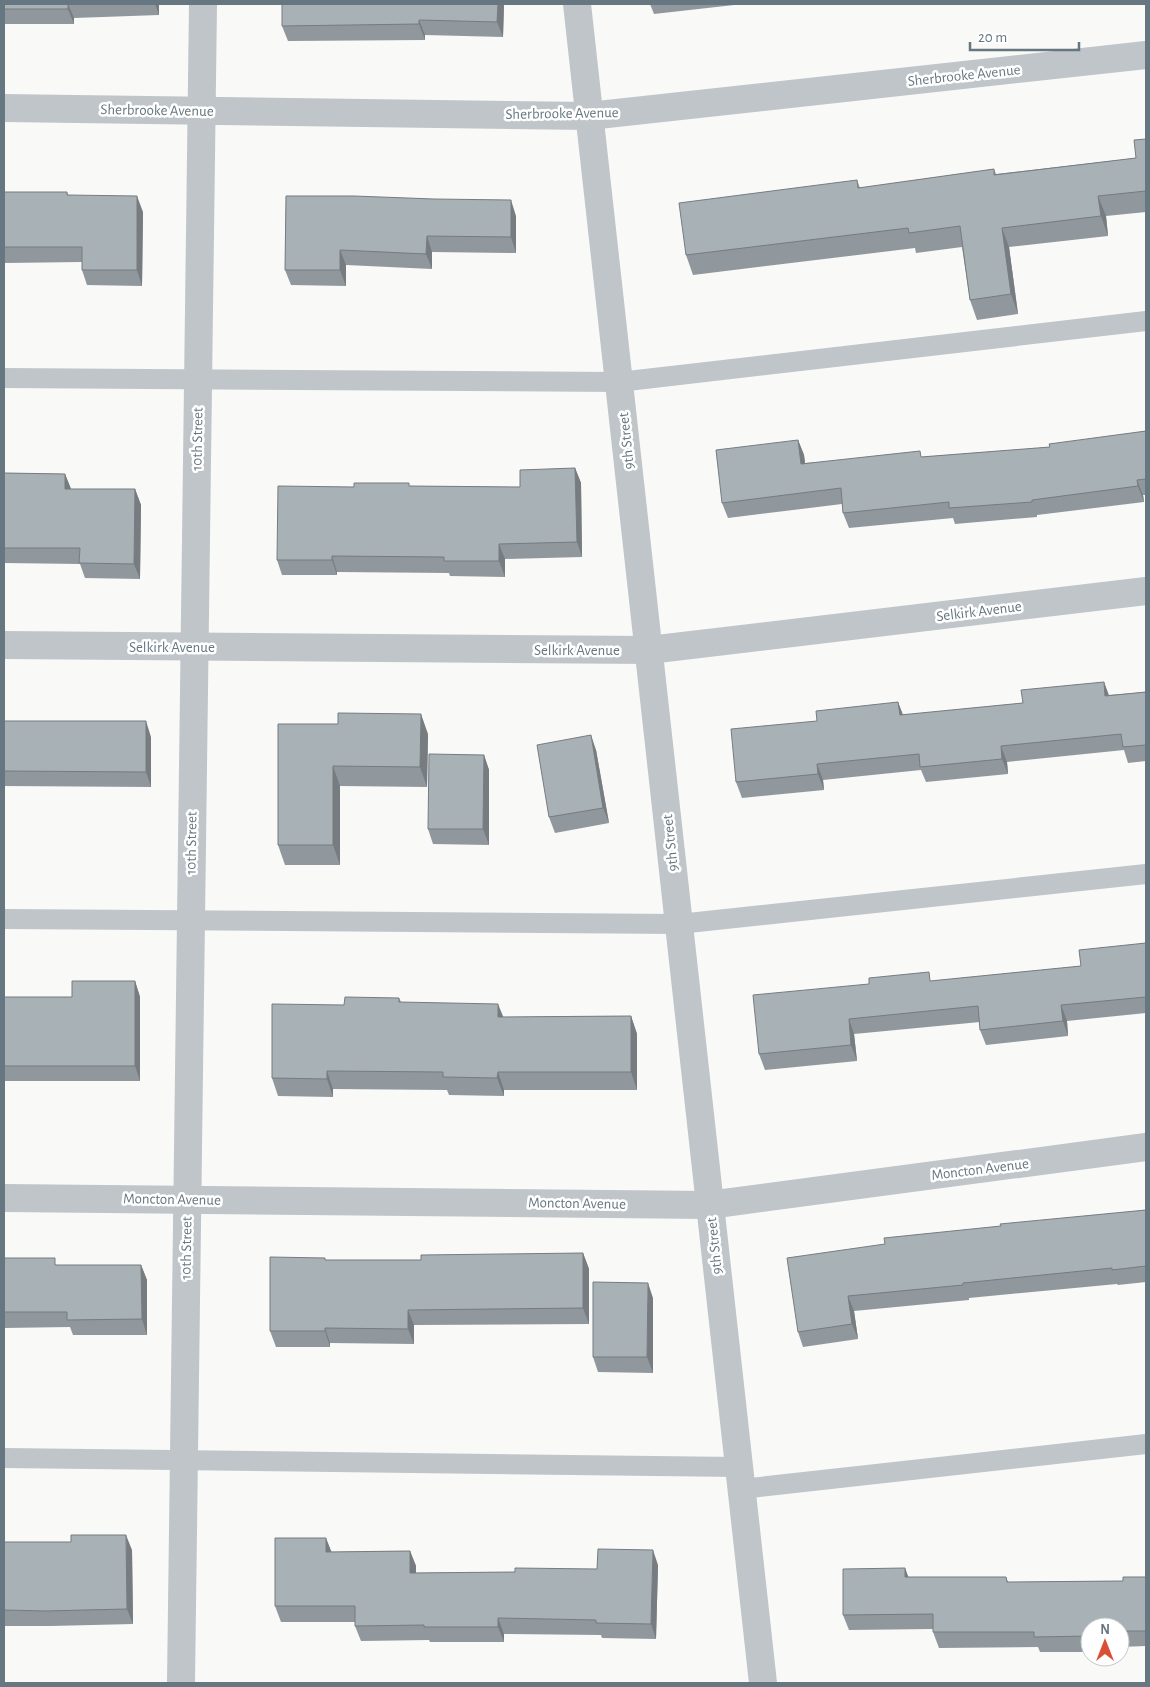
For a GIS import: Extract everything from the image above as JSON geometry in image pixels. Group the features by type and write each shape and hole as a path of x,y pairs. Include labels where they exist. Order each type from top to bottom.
{"street":[{"name":"10th Street","path":"181,1683 203,4"},
{"name":"9th Street","path":"577,4 763,1683"},
{"name":"Sherbrooke Avenue","path":"4,108 589,116 1146,55"},
{"name":"Selkirk Avenue","path":"4,645 649,650 1146,591"},
{"name":"Moncton Avenue","path":"4,1198 709,1205 1146,1147"}],"lane":[{"path":"4,378 619,382 1146,322"},
{"path":"4,919 679,924 1146,874"},
{"path":"4,1458 184,1460 740,1478 1146,1444"}],"building":[{"path":"4,4 68,4 68,9 4,9"},
{"path":"282,4 498,4 497,22 419,20 419,24 282,26"},
{"path":"1146,139 1146,191 1098,196 1101,216 1002,228 1011,294 970,300 960,226 909,233 908,228 686,255 679,203 857,180 858,188 994,169 994,175 1136,158 1134,140"},
{"path":"4,192 67,192 67,195 137,196 137,270 82,270 82,247 4,247"},
{"path":"286,196 511,200 511,237 427,236 426,254 340,250 340,270 285,270"},
{"path":"1146,431 1146,479 1137,480 1138,486 1032,500 1032,502 949,508 949,502 843,513 841,488 722,503 716,450 798,440 801,464 920,451 921,457 1050,447 1049,444"},
{"path":"575,468 577,542 499,544 499,561 444,561 444,557 332,556 332,560 277,560 278,486 354,487 354,483 409,483 409,486 520,487 520,470"},
{"path":"4,473 65,474 65,489 135,489 134,564 79,563 80,548 4,548"},
{"path":"1104,682 1105,696 1146,692 1146,745 1123,747 1121,734 1001,746 1002,759 920,767 919,754 817,764 818,774 736,782 731,729 817,721 816,711 898,702 900,715 1023,703 1021,690"},
{"path":"338,713 421,714 420,767 333,766 333,845 278,845 278,724 338,724"},
{"path":"4,721 146,721 146,772 4,771"},
{"path":"591,735 603,808 549,817 537,745"},
{"path":"429,754 484,755 483,829 428,829"},
{"path":"1146,943 1146,997 1061,1005 1063,1021 980,1030 978,1006 849,1019 851,1045 759,1054 753,995 869,984 869,978 929,972 930,981 1081,966 1079,950"},
{"path":"72,981 135,981 135,1066 4,1066 4,997 72,997"},
{"path":"345,997 399,998 399,1002 498,1004 498,1017 631,1016 631,1072 498,1072 497,1078 443,1077 443,1072 327,1071 327,1079 272,1078 272,1004 344,1005"},
{"path":"1146,1210 1146,1266 848,1296 852,1324 798,1332 787,1258 885,1244 884,1238 1001,1226 1000,1224"},
{"path":"583,1253 583,1308 408,1310 408,1329 325,1328 325,1331 270,1331 270,1257 325,1258 325,1260 421,1260 421,1255"},
{"path":"4,1258 55,1258 55,1265 141,1265 142,1319 67,1320 67,1312 4,1312"},
{"path":"593,1282 648,1283 647,1357 593,1357"},
{"path":"71,1535 126,1535 127,1609 4,1610 4,1542 71,1542"},
{"path":"275,1538 326,1538 326,1552 410,1551 410,1573 515,1572 515,1568 597,1569 598,1549 653,1550 651,1624 596,1623 596,1620 498,1618 498,1627 355,1626 355,1606 275,1606"},
{"path":"905,1568 905,1577 1006,1577 1007,1582 1123,1581 1123,1577 1146,1577 1146,1631 1130,1631 1130,1617 1080,1617 1080,1636 1034,1637 1034,1632 933,1632 933,1614 843,1615 843,1569"}]}
